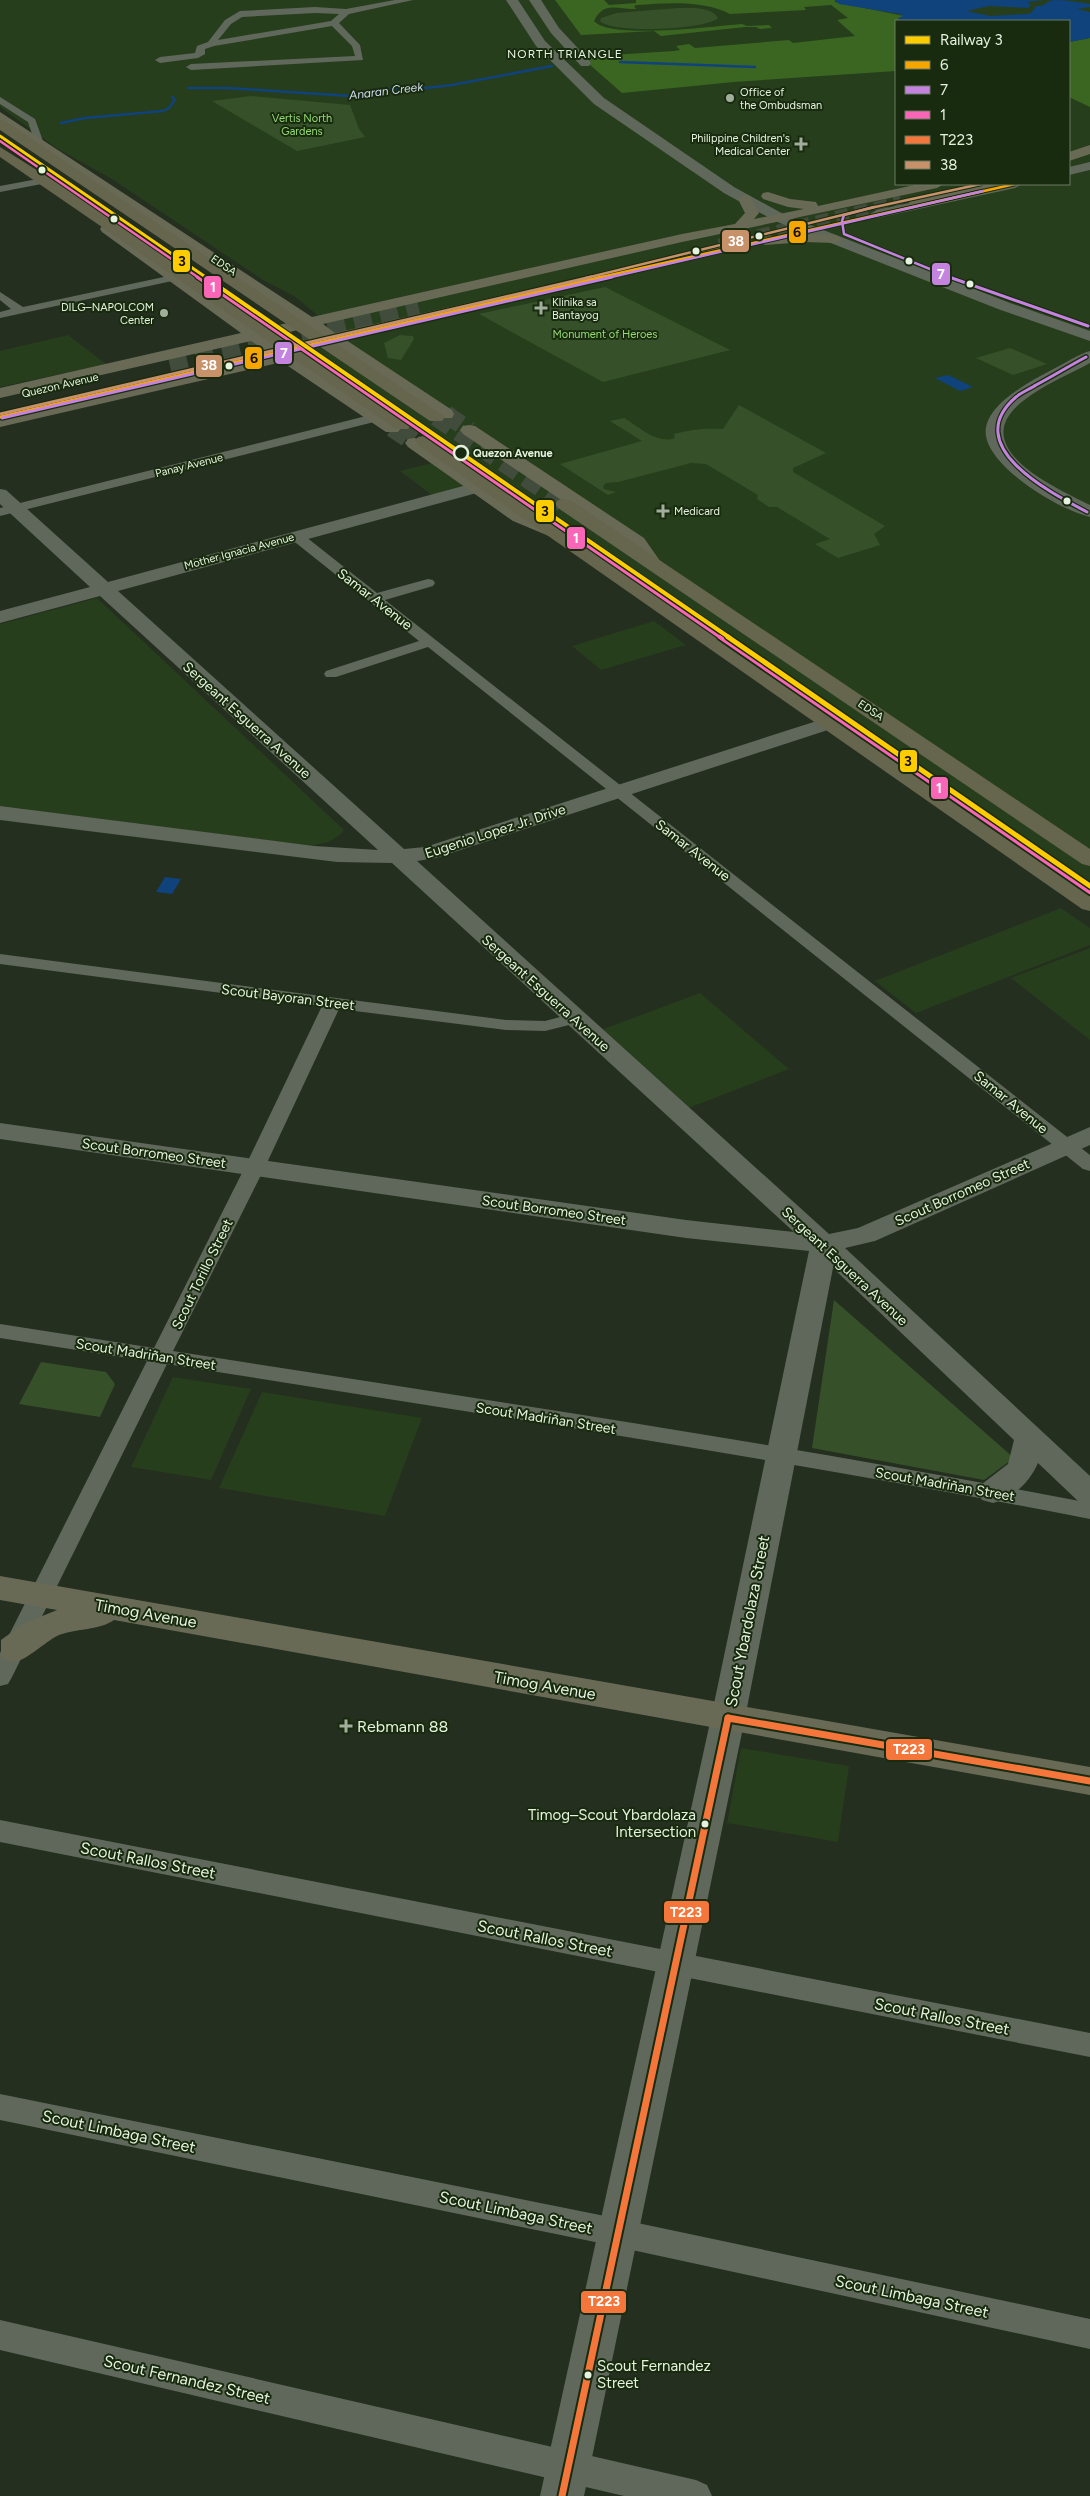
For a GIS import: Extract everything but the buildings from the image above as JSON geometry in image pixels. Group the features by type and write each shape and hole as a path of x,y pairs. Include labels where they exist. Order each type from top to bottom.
{"highway":[{"name":"EDSA","path":"0,124 441,416"},
{"path":"0,151 152,253 397,426"},
{"path":"419,442 529,513 1090,904"},
{"name":"EDSA","path":"564,504 1090,859"}],"main road":[{"name":"EDSA","path":"0,116 223,264 326,337 420,397 441,416"},
{"path":"1070,154 1090,149"},
{"path":"1070,165 1090,160"},
{"name":"Quezon Avenue","path":"422,311 711,240 740,227 913,185"},
{"name":"Quezon Avenue","path":"869,196 931,185"},
{"path":"951,185 896,200 977,185"},
{"name":"Quezon Avenue","path":"326,337 765,241 993,185"},
{"path":"59,191 73,206 192,292 210,298 305,370 375,415 397,426"},
{"path":"740,227 752,213 749,193"},
{"path":"768,196 788,203 811,205 869,196"},
{"name":"Quezon Avenue","path":"326,337 366,309 682,238 711,240"},
{"path":"765,241 804,238 836,240"},
{"name":"Quezon Avenue","path":"326,337 677,244 711,240"},
{"name":"Quezon Avenue","path":"0,393 207,345 260,336 326,337 381,334 741,246"},
{"path":"173,278 213,270 223,264"},
{"path":"192,292 198,280 210,277 241,277"},
{"path":"192,292 215,327 216,338 207,345"},
{"path":"267,294 323,310 366,309"},
{"path":"361,358 362,350 366,343 381,334"},
{"path":"260,336 326,337 397,389 420,397"},
{"name":"Quezon Avenue","path":"0,399 260,336"},
{"name":"Quezon Avenue","path":"0,422 232,368 285,353"},
{"name":"Quezon Avenue","path":"0,417 285,353"},
{"path":"232,368 270,365 305,370"},
{"name":"Quezon Avenue","path":"0,404 174,368 0,411"},
{"path":"375,415 379,405 390,401 420,397"},
{"name":"EDSA","path":"469,430 637,542 651,561"},
{"path":"419,442 519,517 556,533"},
{"name":"Timog Avenue","path":"0,1588 1090,1781"},
{"path":"13,1649 36,1633 63,1619 124,1609"}],"street":[{"path":"160,60 198,55 202,52 200,48 213,40 233,17 240,14 300,11 346,12 403,0"},
{"path":"512,0 540,43 576,80 646,136 708,177 749,193 768,196 827,226 887,252 1090,326"},
{"path":"535,0 555,30 593,71"},
{"path":"213,40 235,40 334,23 346,12"},
{"path":"191,67 360,58 356,45 334,23"},
{"path":"0,100 32,121 38,140"},
{"path":"1070,171 1090,166"},
{"path":"708,177 730,173"},
{"path":"0,189 43,181"},
{"name":"Quezon Avenue","path":"877,214 1010,185"},
{"path":"749,193 780,218 1004,306 1090,336"},
{"path":"848,221 852,230 898,249 1090,319"},
{"path":"0,315 173,278"},
{"path":"0,295 21,311"},
{"path":"1090,356 1013,401 997,418 993,434 1001,452 1022,474 1090,512"},
{"path":"1090,364 1018,407 1006,425 1005,434 1011,450 1023,466 1090,505"},
{"name":"Panay Avenue","path":"8,510 375,415"},
{"name":"Mother Ignacia Avenue","path":"0,617 478,487"},
{"name":"Sergeant Esguerra Avenue","path":"0,494 8,510 103,588 364,825 824,1244 1090,1494"},
{"name":"Samar Avenue","path":"296,536 1090,1165"},
{"path":"374,598 428,583"},
{"path":"330,674 430,642"},
{"name":"Eugenio Lopez Jr. Drive","path":"0,813 372,859 400,858 428,854 830,723"},
{"path":"311,852 349,841 364,825"},
{"name":"Scout Bayoran Street","path":"0,959 506,1025 545,1026 575,1018"},
{"name":"Scout Torillo Street","path":"0,1677 255,1167 333,1002"},
{"name":"Scout Borromeo Street","path":"0,1131 695,1230 824,1244 865,1235 1090,1135"},
{"name":"Scout Ybardolaza Street","path":"565,2482 674,1963 728,1718 824,1244"},
{"name":"Scout Madriñan Street","path":"0,1330 547,1417 781,1458 993,1492 1090,1511"},
{"path":"993,1492 1019,1474 1026,1460 1029,1438"},
{"name":"Scout Rallos Street","path":"0,1831 1090,2045"},
{"name":"Scout Limbaga Street","path":"0,2107 618,2234 1090,2334"},
{"name":"Scout Fernandez Street","path":"0,2335 565,2482 696,2496"}],"shaded area":[{"path":"0,0 1090,0 1090,889 684,611 690,608 299,339 336,330 294,296 263,280 112,179 58,149 0,107"},
{"path":"68,335 106,364 0,387 0,351"},
{"path":"432,463 463,487 433,496 400,471"},
{"path":"97,598 344,830 340,835 328,842 311,846 0,806 0,624"},
{"path":"654,621 686,645 601,670 572,646"},
{"path":"1061,908 1090,928 1090,945 916,1013 875,981"},
{"path":"1090,948 1090,1040 1011,978"},
{"path":"700,993 789,1069 686,1109 601,1030"},
{"path":"173,1377 251,1389 211,1480 131,1467"},
{"path":"262,1392 422,1418 385,1516 219,1488"},
{"path":"741,1748 849,1766 838,1842 727,1823"}],"green space":[{"path":"555,0 604,0 609,5 636,3 636,0 835,0 835,2 904,16 901,20 895,20 895,71 734,82 622,93 581,57 674,51 680,50 676,46 689,44 695,48 789,40 793,43 855,36 837,20 848,18 831,5 804,7 806,10 730,14 708,6 672,3 637,5 634,6 636,9 607,8 598,14 594,21 604,27 641,31 742,24 747,26 769,25 772,28 745,27 661,36 654,31 581,35"},
{"path":"678,8 711,11 718,18 696,25 659,29 622,28 600,21 601,18 617,13"},
{"path":"1090,38 1090,107 1070,97 1070,42"},
{"name":"Vertis North Gardens","path":"251,96 350,105 359,129 365,137 297,151 212,101"},
{"name":"Monument of Heroes","path":"605,287 730,350 603,382 479,314"},
{"path":"400,335 413,336 414,339 401,360 388,358 384,343"},
{"path":"1010,348 1047,364 1013,375 976,358"},
{"path":"739,405 826,453 793,468 793,472 885,526 874,534 880,545 838,558 815,544 830,539 777,507 769,507 757,499 758,495 706,464 691,463 618,482 606,483 603,486 604,489 616,492 608,495 560,464 642,441 610,421 624,418 655,437 668,439 675,438 674,434 686,431 723,429"},
{"path":"834,1300 1014,1458 984,1480 812,1448"},
{"path":"41,1362 106,1372 115,1384 100,1417 19,1404"}],"water":[{"path":"835,0 1044,0 1027,2 1031,5 1028,8 989,6 967,11 990,16 1027,14 1031,13 1036,6 1041,6 1054,0 1063,0 1090,4 1090,7 1077,9 1090,12 1090,38 1070,42 1070,20 899,20 898,18 903,16 900,14 839,4"},
{"path":"948,375 973,387 960,391 935,378"},
{"path":"165,877 181,879 172,894 156,892"}],"waterway":[{"name":"Anaran Creek","path":"620,62 755,67"},
{"name":"Anaran Creek","path":"188,88 227,88 351,96 381,89 418,89 452,85 552,66"},
{"name":"Anaran Creek","path":"61,123 85,118 163,111 169,108 175,100 172,97"}],"tunnel":[{"path":"719,245 901,202"},
{"path":"170,366 419,309"},
{"path":"446,414 469,430"},
{"path":"436,417 564,504"},
{"path":"402,425 424,441"},
{"path":"392,428 414,443"}],"rail line":[{"name":"3","path":"0,136 1090,886"}],"transit line":[{"name":"1","path":"0,141 1090,892"},
{"name":"38","path":"0,414 595,276 875,207 976,185"},
{"name":"6","path":"0,417 722,249 1010,185"},
{"name":"7","path":"2,418 983,191"},
{"name":"7","path":"874,207 844,215 842,221 844,234 932,271 1088,326"},
{"name":"7","path":"1086,357 1016,397 1002,416 998,434 1004,451 1016,466 1051,493 1087,512"},
{"name":"T223","path":"728,1718 1090,1781"},
{"name":"T223","path":"562,2496 728,1718"}],"place":[{"name":"Office of the Ombudsman","path":"730,98"},
{"name":"Philippine Children's Medical Center","path":"801,144"},
{"name":"Klinika sa Bantayog","path":"541,308"},
{"name":"DILG–NAPOLCOM Center","path":"164,313"},
{"name":"Quezon Avenue","path":"461,453"},
{"name":"Medicard","path":"663,511"},
{"name":"Rebmann 88","path":"346,1726"},
{"name":"Timog–Scout Ybardolaza Intersection","path":"705,1824"},
{"name":"Scout Fernandez Street","path":"588,2375"}],"district":[{"name":"NORTH TRIANGLE","path":"565,54"}]}
